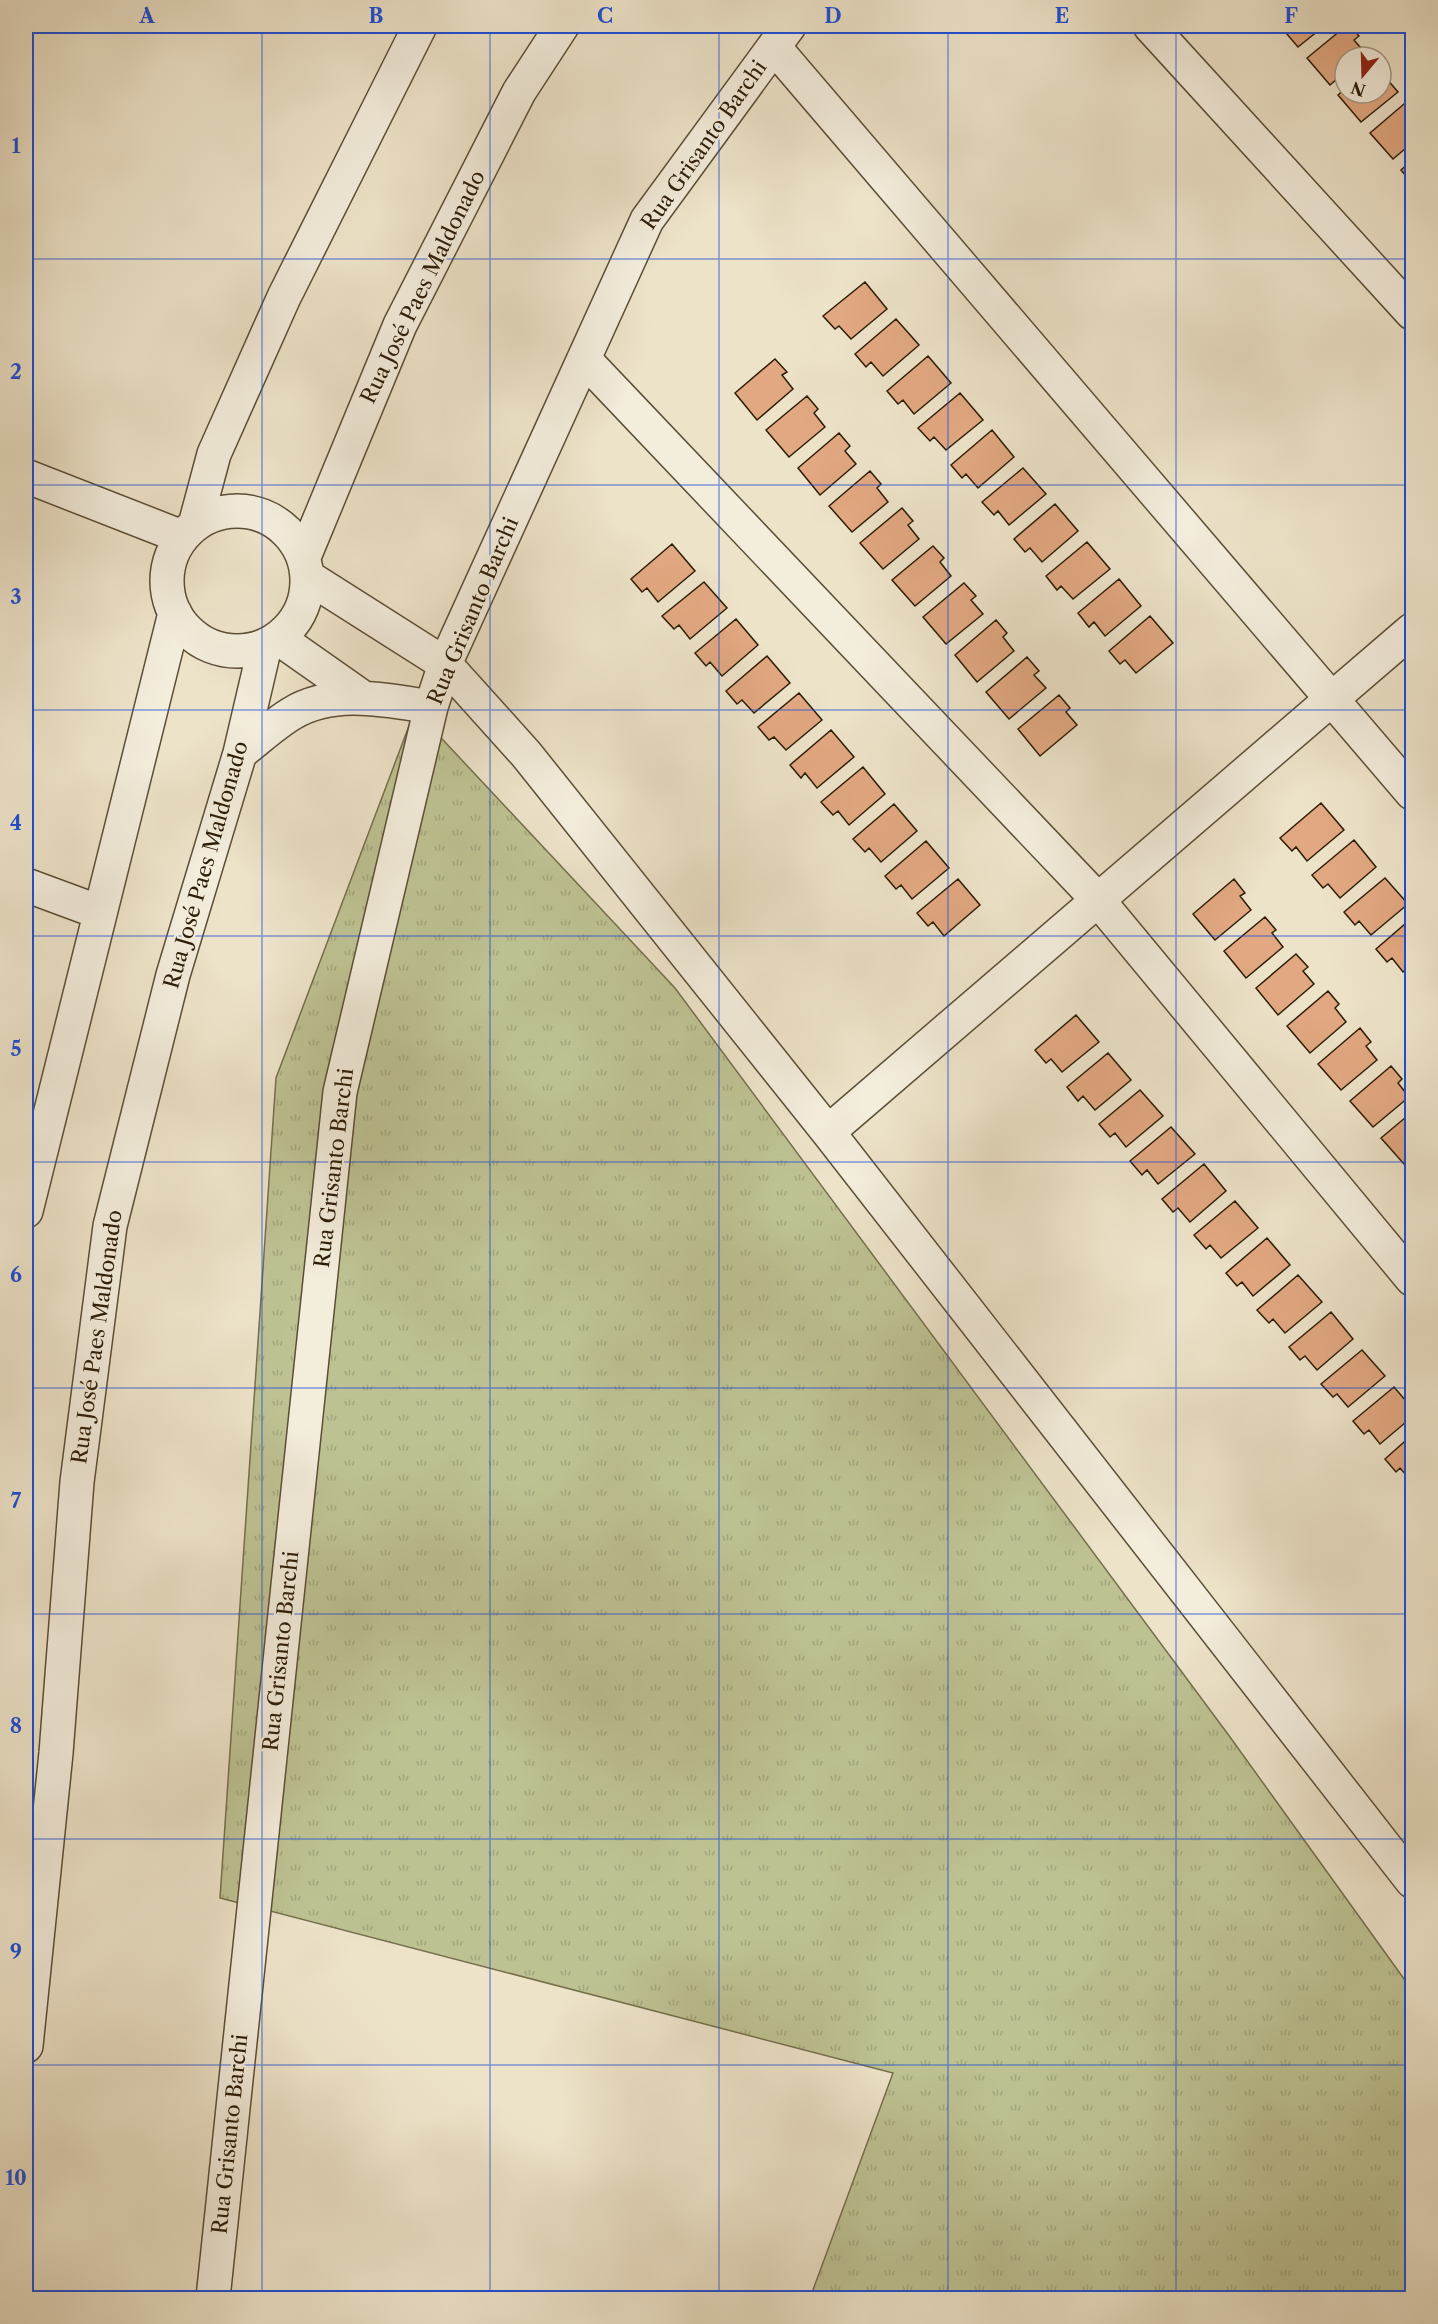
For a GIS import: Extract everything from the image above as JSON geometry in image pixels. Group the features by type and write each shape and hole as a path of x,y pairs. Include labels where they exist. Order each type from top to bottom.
{"street":[{"path":"362,697 271,642 246,651 225,651 204,644 188,631 175,614 167,593 168,572 173,552 188,531 214,454 284,297 420,26"},
{"name":"Rua José Paes Maldonado","path":"26,2046 56,1753 76,1482 110,1226 173,975 271,642 298,617 306,597 306,567 400,325 519,92 562,26"},
{"path":"1150,26 1413,313"},
{"path":"782,36 1413,793"},
{"name":"Rua Grisanto Barchi","path":"213,2298 340,1092 431,706 446,664 647,220 782,36"},
{"path":"584,359 1098,900 1413,1279"},
{"path":"26,476 188,531"},
{"path":"188,531 210,516 227,511 262,515 280,525 295,539 306,567 446,664 526,753 828,1132 1413,1881"},
{"path":"26,1211 175,614"},
{"path":"828,1132 1413,630"},
{"path":"240,753 293,713 328,700 362,697 431,706"},
{"path":"26,885 99,912"}],"green space":[{"path":"415,710 675,988 1230,1737 1412,1990 1412,2298 810,2298 893,2073 220,1898 276,1078"}],"building":[{"path":"1280,26 1324,26 1298,47"},
{"path":"1346,26 1350,26 1359,36 1354,40 1358,45 1333,45 1333,82 1330,85 1307,58"},
{"path":"1393,86 1398,92 1393,96"},
{"path":"1411,98 1412,143 1393,159 1370,133"},
{"path":"1347,105 1382,105 1361,122"},
{"path":"1412,160 1412,183 1401,170"},
{"path":"865,282 887,309 851,339 839,326 835,329 823,316"},
{"path":"896,319 919,345 883,376 871,362 866,367 855,354"},
{"path":"928,356 951,383 914,414 903,400 898,404 887,391"},
{"path":"775,359 787,372 782,375 793,389 757,420 735,393"},
{"path":"960,393 983,420 946,450 934,437 930,441 918,428"},
{"path":"807,396 818,409 814,413 825,427 789,457 766,430"},
{"path":"992,430 1014,457 978,488 966,474 962,478 951,465"},
{"path":"839,433 850,446 845,451 856,464 820,495 798,468"},
{"path":"1023,468 1046,494 1009,525 998,511 994,515 982,502"},
{"path":"870,471 881,484 877,488 888,502 852,532 829,506"},
{"path":"1055,504 1078,531 1042,562 1030,548 1025,552 1014,539"},
{"path":"902,508 913,521 908,525 919,539 883,569 860,543"},
{"path":"1087,542 1110,569 1073,599 1061,586 1057,590 1046,576"},
{"path":"672,544 695,571 658,602 647,588 642,592 631,579"},
{"path":"933,546 944,558 940,562 951,576 915,606 892,580"},
{"path":"1119,579 1141,606 1105,636 1094,622 1089,627 1078,613"},
{"path":"704,582 727,608 690,639 679,625 674,629 662,616"},
{"path":"964,583 976,596 971,600 983,614 946,644 923,617"},
{"path":"1150,616 1173,643 1136,673 1125,660 1120,664 1109,651"},
{"path":"736,619 758,645 722,676 710,662 706,666 695,653"},
{"path":"996,620 1007,633 1003,637 1014,651 977,682 955,655"},
{"path":"767,656 790,683 754,713 742,700 737,704 726,691"},
{"path":"1027,657 1039,671 1034,675 1046,688 1009,719 986,692"},
{"path":"799,693 822,720 786,750 774,737 769,740 758,727"},
{"path":"1059,695 1070,708 1066,712 1077,725 1040,756 1018,729"},
{"path":"831,730 854,757 817,788 805,773 801,778 790,765"},
{"path":"863,767 885,794 849,825 838,811 833,815 821,802"},
{"path":"1321,803 1344,830 1307,861 1296,847 1292,851 1280,838"},
{"path":"894,804 917,831 881,862 869,848 865,852 853,839"},
{"path":"1354,840 1376,867 1340,898 1328,884 1323,888 1312,875"},
{"path":"926,841 949,868 912,899 901,885 896,889 885,876"},
{"path":"1385,878 1408,904 1371,935 1359,921 1355,925 1344,912"},
{"path":"958,879 980,905 944,936 933,922 928,926 917,913"},
{"path":"1234,879 1245,893 1240,896 1251,910 1215,940 1193,914"},
{"path":"1265,917 1276,930 1272,933 1283,947 1246,978 1224,951"},
{"path":"1412,918 1412,964 1403,972 1392,958 1387,962 1376,949"},
{"path":"1296,954 1308,967 1303,971 1314,984 1278,1015 1256,988"},
{"path":"1328,991 1339,1004 1335,1008 1346,1022 1310,1053 1287,1026"},
{"path":"1076,1015 1099,1042 1062,1072 1051,1059 1046,1063 1035,1050"},
{"path":"1360,1028 1371,1042 1366,1046 1377,1060 1341,1090 1318,1064"},
{"path":"1108,1053 1131,1080 1095,1110 1083,1096 1078,1101 1067,1087"},
{"path":"1391,1066 1402,1079 1398,1083 1409,1097 1373,1127 1350,1101"},
{"path":"1140,1090 1163,1116 1126,1147 1115,1133 1110,1137 1099,1124"},
{"path":"1412,1112 1412,1157 1404,1164 1381,1138"},
{"path":"1171,1127 1195,1154 1158,1184 1147,1170 1142,1175 1130,1161"},
{"path":"1204,1164 1226,1191 1190,1222 1178,1208 1173,1212 1162,1199"},
{"path":"1235,1201 1258,1228 1221,1258 1210,1245 1206,1249 1194,1235"},
{"path":"1267,1238 1290,1265 1253,1296 1242,1282 1237,1286 1226,1273"},
{"path":"1298,1275 1322,1302 1285,1333 1273,1319 1269,1323 1257,1310"},
{"path":"1331,1312 1353,1339 1317,1370 1305,1356 1300,1360 1289,1347"},
{"path":"1362,1350 1385,1376 1348,1407 1337,1394 1333,1397 1321,1384"},
{"path":"1394,1387 1412,1408 1412,1417 1380,1444 1369,1430 1364,1434 1353,1421"},
{"path":"1412,1435 1412,1482 1400,1468 1396,1472 1385,1459"}]}
